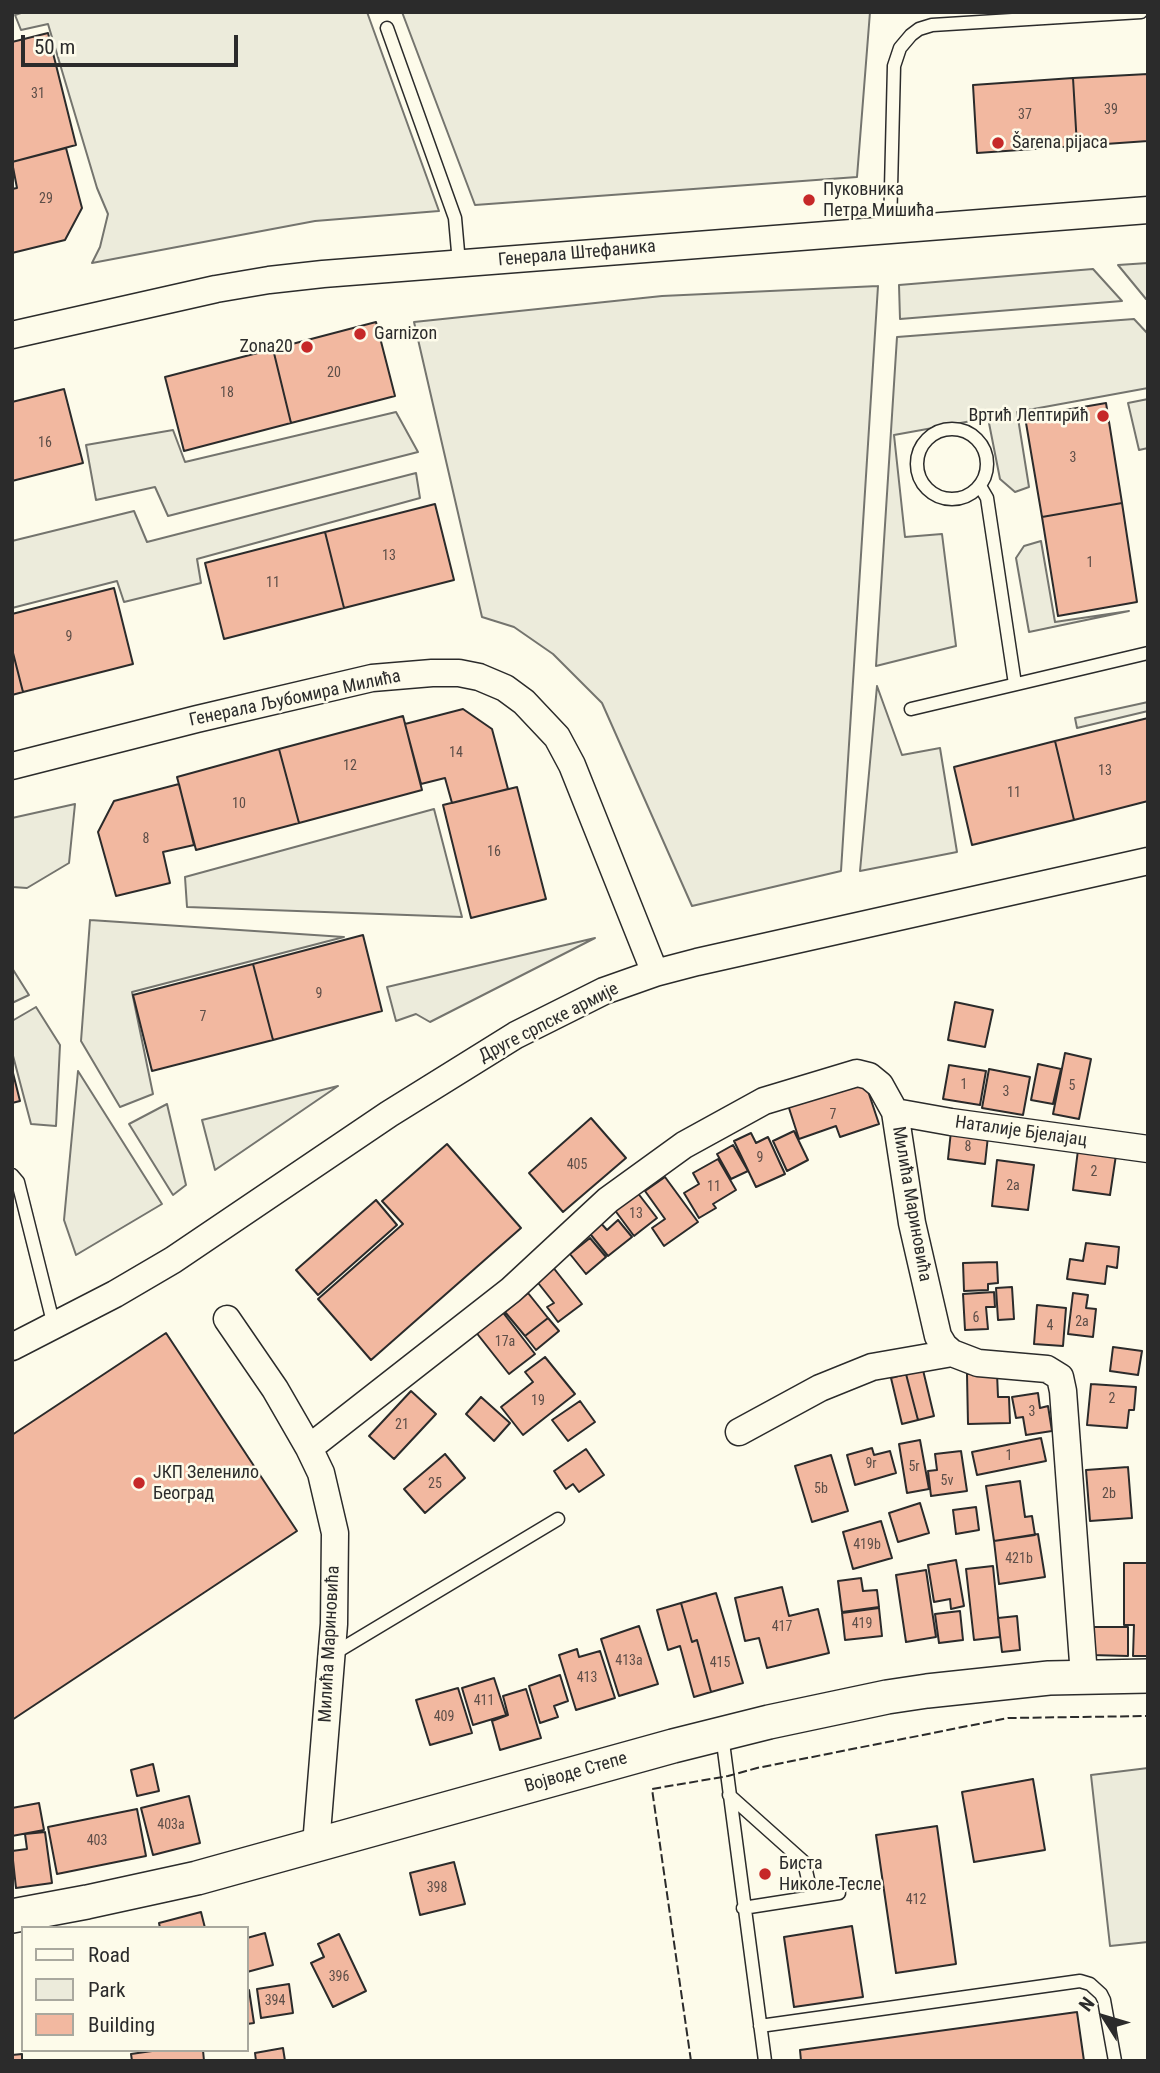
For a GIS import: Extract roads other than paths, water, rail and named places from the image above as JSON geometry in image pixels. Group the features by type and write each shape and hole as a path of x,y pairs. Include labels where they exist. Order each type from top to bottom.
{"street":[{"name":"Генерала Штефаника","path":"12,335 216,289 269,280 1148,210"},
{"name":"Генерала Љубомира Милића","path":"12,766 372,678 432,673 459,673 479,677 505,688 524,702 557,737 572,765 654,973"},
{"name":"Друге српске армије","path":"12,1347 54,1327 173,1260 389,1114 516,1035 604,991 654,973 1148,861"},
{"name":"Милића Мариновића","path":"309,1448 511,1290 608,1200 684,1145 764,1101 857,1073 869,1076 880,1085 895,1112 912,1223 938,1336 952,1353"},
{"name":"Наталије Бјелајац","path":"895,1112 1148,1149"},
{"name":"Милића Мариновића","path":"227,1319 275,1389 309,1448 321,1473 335,1533 334,1624 316,1845"},
{"path":"739,1432 820,1388 872,1367 952,1353 978,1363 1047,1369 1060,1377 1084,1676"},
{"name":"Војводе Степе","path":"12,1916 197,1878 660,1749 887,1697 993,1683 1084,1676 1148,1676"}],"lane":[{"path":"890,229 894,66 900,48 919,29 932,25 1140,12"},
{"path":"387,28 455,218 459,263"},
{"path":"952,429 973,436 981,444 988,465 980,486 972,494 950,500 938,497 928,490 917,469 918,457 930,437 952,429"},
{"path":"980,486 986,498 1015,684"},
{"path":"911,709 1148,653"},
{"path":"12,1175 18,1182 54,1327"},
{"path":"331,1655 558,1519"},
{"path":"723,1735 743,1908 765,2061"},
{"path":"729,1795 804,1863 812,1897"},
{"path":"743,1908 839,1893"},
{"path":"760,2026 1080,1981 1090,1984 1104,2000 1115,2061"}],"place":[{"name":"Šarena pijaca","path":"998,143"},
{"name":"Пуковника Петра Мишића","path":"809,200"},
{"name":"Garnizon","path":"360,334"},
{"name":"Zona20","path":"307,347"},
{"name":"Вртић Лептирић","path":"1103,416"},
{"name":"ЈКП Зеленило Београд","path":"139,1483"},
{"name":"Биста Николе Тесле","path":"765,1874"}]}
